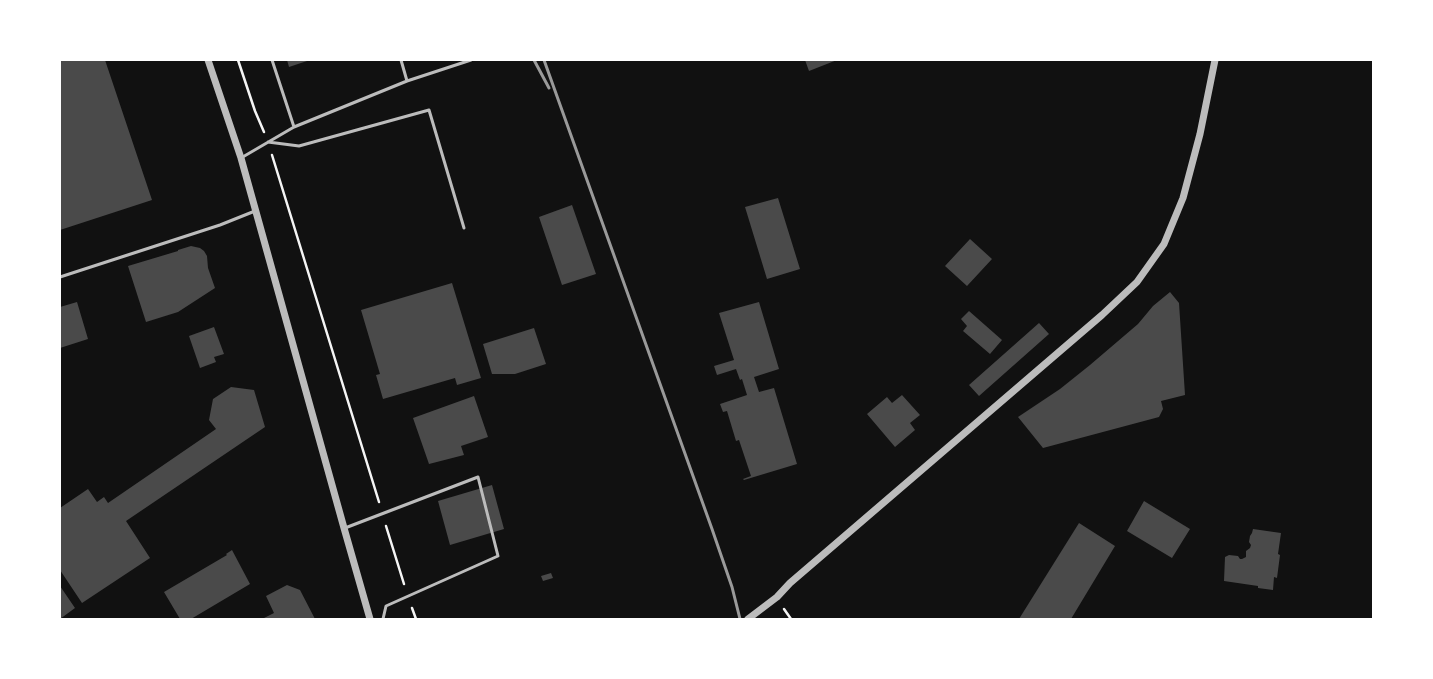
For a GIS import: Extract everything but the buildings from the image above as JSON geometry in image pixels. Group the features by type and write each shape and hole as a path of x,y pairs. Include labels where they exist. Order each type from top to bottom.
{"street":[{"path":"208,60 241,158 370,619"},
{"path":"748,619 777,598 790,583 1102,315 1137,282 1164,244 1183,198 1200,134 1215,60"}],"lane":[{"path":"272,60 294,127"},
{"path":"401,60 407,81"},
{"path":"241,158 294,127 407,81 471,60"},
{"path":"268,142 299,146 429,110 464,228"},
{"path":"60,277 220,225 255,211"},
{"path":"344,528 478,477 498,556 386,606 383,619"}],"path":[{"path":"238,60 255,111 268,142 382,514 416,619"}],"railway":[{"path":"534,60 549,88"},
{"path":"544,60 712,529 732,587 740,619"}]}
